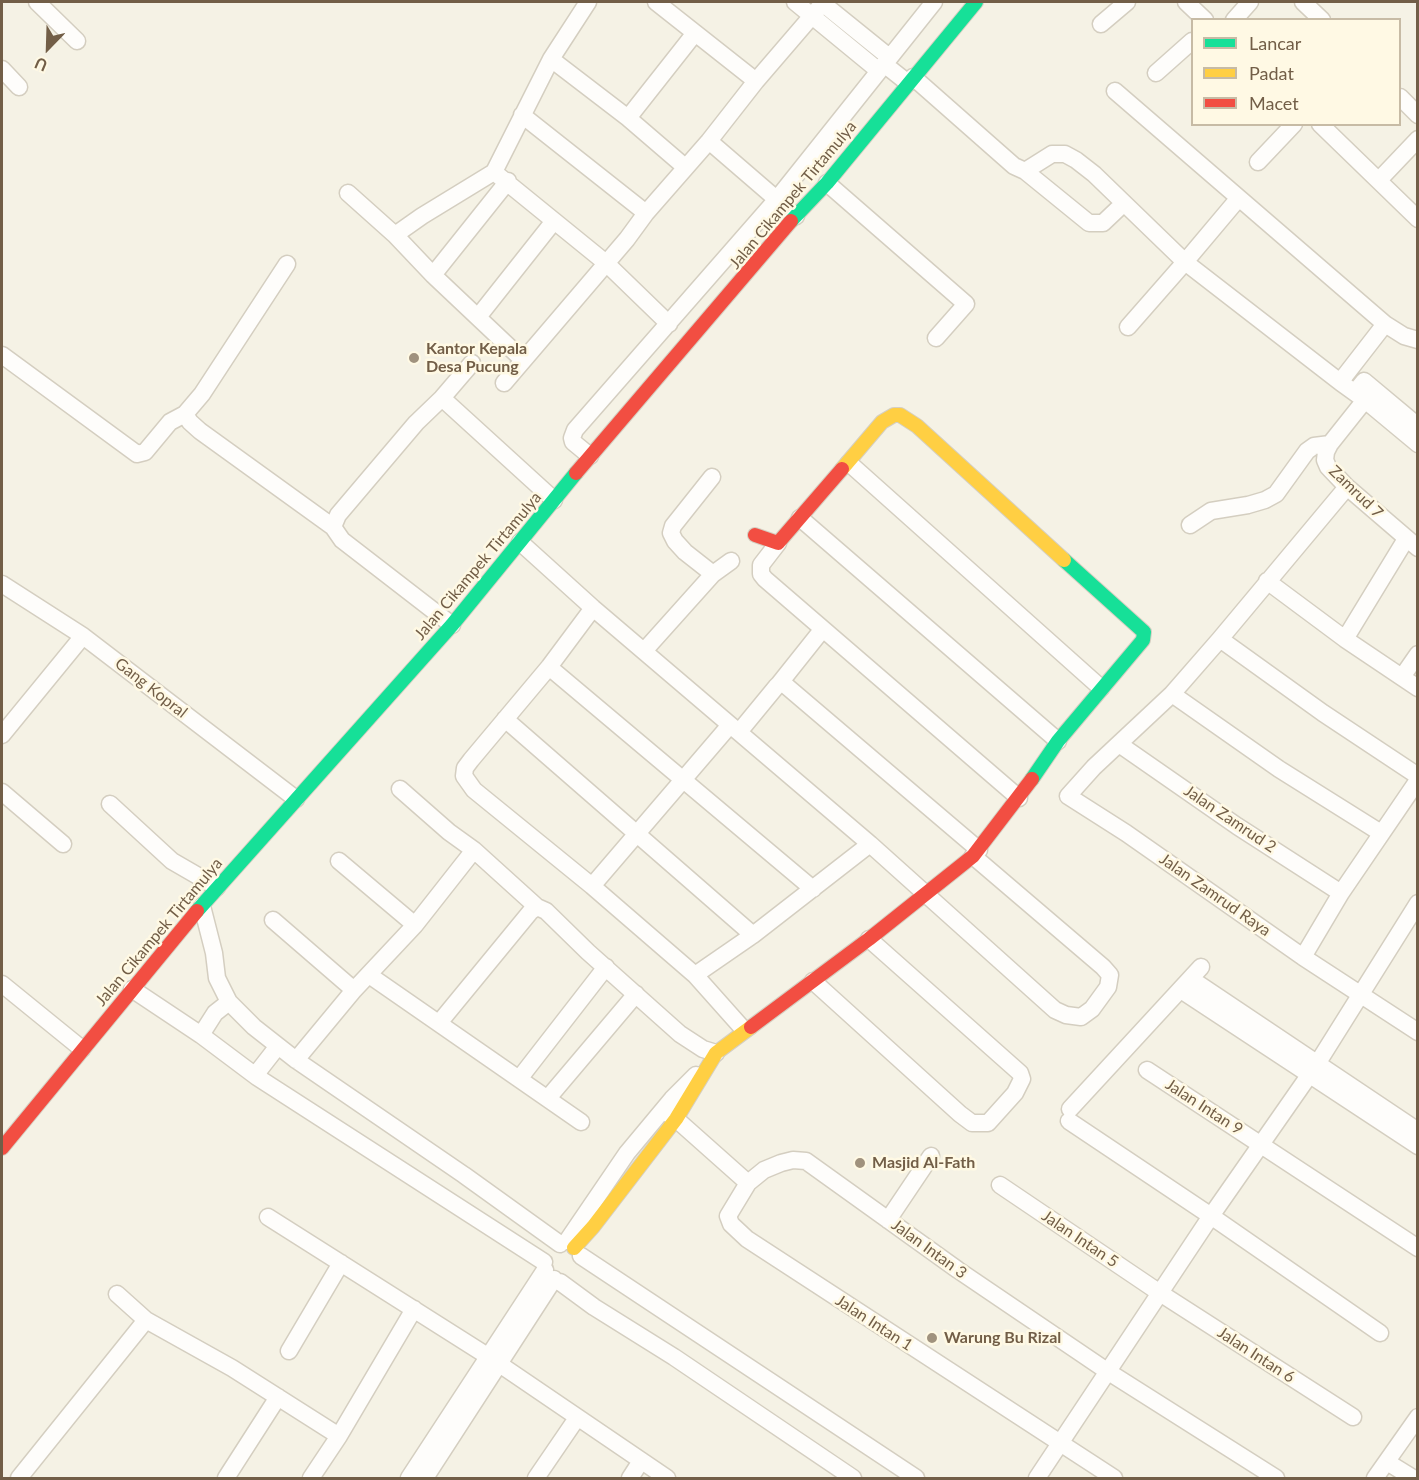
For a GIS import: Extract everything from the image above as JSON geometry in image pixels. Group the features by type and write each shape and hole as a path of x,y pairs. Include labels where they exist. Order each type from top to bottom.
{"street":[{"path":"37,2 77,41"},
{"path":"433,275 501,176 522,115 551,59 588,2"},
{"path":"656,2 756,81"},
{"path":"795,2 819,7 884,64 910,80 1014,166 1025,171 1089,223 1103,223 1123,204"},
{"path":"590,456 573,442 575,430 777,199 934,2"},
{"name":"Jalan Cikampek Tirtamulya","path":"2,1148 217,887 452,625 590,456 827,183 976,2"},
{"path":"1101,24 1127,2"},
{"path":"1186,2 1203,18"},
{"path":"1236,18 1250,2"},
{"path":"1303,2 1320,18"},
{"path":"504,383 819,7"},
{"path":"628,118 695,33"},
{"path":"1156,73 1191,42"},
{"path":"551,59 628,118 685,167"},
{"path":"2,69 19,87"},
{"path":"1115,91 1385,324 1404,336 1418,340"},
{"path":"1401,98 1418,115"},
{"path":"522,115 646,213"},
{"path":"1258,162 1292,126"},
{"path":"1322,126 1418,219"},
{"path":"1379,180 1418,139"},
{"path":"709,141 796,216"},
{"path":"1025,171 1052,154 1065,154 1076,160 1094,174 1185,262 1360,396 1418,444"},
{"path":"501,176 606,263 669,324"},
{"path":"395,235 422,216 501,176"},
{"path":"827,183 966,304 936,338"},
{"path":"348,193 395,235 433,275 523,360"},
{"path":"1128,327 1238,199"},
{"path":"478,316 554,220"},
{"path":"2,355 138,454 145,452 170,422 185,414 202,394 287,264"},
{"path":"1340,382 1385,324"},
{"path":"333,527 338,515 472,363"},
{"path":"1360,396 1364,381 1418,426"},
{"name":"Zamrud 7","path":"1360,396 1330,444 1325,460 1328,467 1347,487 1412,543"},
{"path":"442,398 554,500"},
{"path":"185,414 200,431 333,527 342,540 452,625"},
{"path":"410,1479 564,1264 578,1228 615,1169 670,1115 672,1099 715,1055 744,1030 869,939 976,853 1018,798 1058,741 1143,640 1144,632 917,426 900,415 894,415 882,422 778,543 761,565 761,574 822,630 1018,798"},
{"path":"1190,525 1211,511 1248,505 1276,494 1307,451 1314,446 1330,444"},
{"path":"849,463 1101,688"},
{"path":"712,477 673,526 671,533 685,552 713,574"},
{"path":"1119,744 1172,694 1347,487"},
{"path":"800,518 1058,741"},
{"path":"755,536 778,543"},
{"path":"520,542 592,608 870,844 1055,1010 1066,1015 1081,1017 1092,1009 1108,987 1110,975 1103,967 798,695 784,684 779,684"},
{"path":"1346,639 1412,543"},
{"path":"645,651 713,574 731,561"},
{"path":"1268,581 1346,639 1418,688"},
{"name":"Gang Kopral","path":"2,584 83,636 296,799"},
{"path":"592,608 549,666 471,760 464,776 466,782 695,975 744,1030"},
{"path":"592,886 683,781 779,684 822,630"},
{"path":"2,735 83,636"},
{"path":"1220,639 1323,714 1418,778 1341,893 1303,957"},
{"path":"1402,677 1418,654"},
{"path":"549,666 813,889"},
{"path":"1172,694 1279,769 1381,833"},
{"path":"505,719 753,934"},
{"name":"Jalan Zamrud Raya","path":"1119,744 1068,796 1126,833 1303,957 1418,1032"},
{"name":"Jalan Zamrud 2","path":"1119,744 1237,826 1341,893"},
{"path":"400,789 449,832 474,850 537,907 546,911 588,952 680,1034 715,1055"},
{"path":"2,792 63,844"},
{"path":"110,804 172,861 217,887"},
{"path":"695,975 753,934 870,844"},
{"path":"296,1060 354,990 415,925 474,850"},
{"path":"339,861 415,925"},
{"path":"1036,1479 1211,1215 1313,1070 1418,903"},
{"path":"202,906 214,953 217,978 229,1002 254,1027 296,1060 464,1174 564,1264 594,1307 675,1357 853,1479"},
{"path":"439,1023 531,911 537,907"},
{"path":"273,921 354,990"},
{"path":"813,981 960,1114 972,1123 988,1123 1015,1093 1022,1079 1020,1072 869,939"},
{"path":"519,1079 606,967"},
{"path":"369,975 581,1122"},
{"path":"1380,1333 1069,1115 1191,979 1313,1070 1416,1138"},
{"path":"2,984 82,1049"},
{"path":"132,989 201,1035 257,1077 916,1479"},
{"path":"548,1098 636,994"},
{"path":"201,1035 215,1013 229,1002"},
{"path":"257,1077 260,1069 278,1046"},
{"name":"Jalan Intan 9","path":"1147,1070 1418,1248"},
{"path":"670,1115 748,1183"},
{"path":"888,1220 931,1156"},
{"name":"Jalan Intan 3","path":"748,1183 764,1170 781,1163 793,1160 806,1161 1107,1371 1276,1479"},
{"name":"Jalan Intan 1","path":"748,1183 728,1216 737,1230 898,1339 1060,1444"},
{"name":"Jalan Intan 5","path":"1000,1185 1160,1293"},
{"path":"268,1217 494,1362 667,1479"},
{"path":"288,1351 341,1263"},
{"name":"Jalan Intan 6","path":"1160,1293 1353,1417"},
{"path":"117,1294 146,1320 232,1368 339,1436"},
{"path":"311,1479 414,1310"},
{"path":"22,1477 146,1320"},
{"path":"425,1479 494,1362"},
{"path":"226,1479 278,1397"},
{"path":"1375,1479 1418,1417"},
{"path":"536,1479 577,1418"},
{"path":"1060,1444 1114,1479"},
{"path":"630,1479 641,1461"},
{"path":"1387,1462 1413,1479"}],"traffic: fast":[{"path":"791,221 827,183 976,2"},
{"path":"197,911 452,625 576,473"},
{"path":"1032,779 1058,741 1143,640 1144,632 1064,560"}],"traffic: slow":[{"path":"842,469 882,422 894,415 900,415 917,426 1064,560"},
{"path":"574,1248 593,1227 676,1119 716,1053 751,1027"}],"traffic: jam":[{"path":"576,473 791,221"},
{"path":"755,535 778,543 842,469"},
{"path":"751,1027 869,939 973,856 1032,779"},
{"path":"2,1148 197,911"}],"place":[{"name":"Kantor Kepala Desa Pucung","path":"414,358"},
{"name":"Masjid Al-Fath","path":"860,1163"},
{"name":"Warung Bu Rizal","path":"932,1338"}]}
